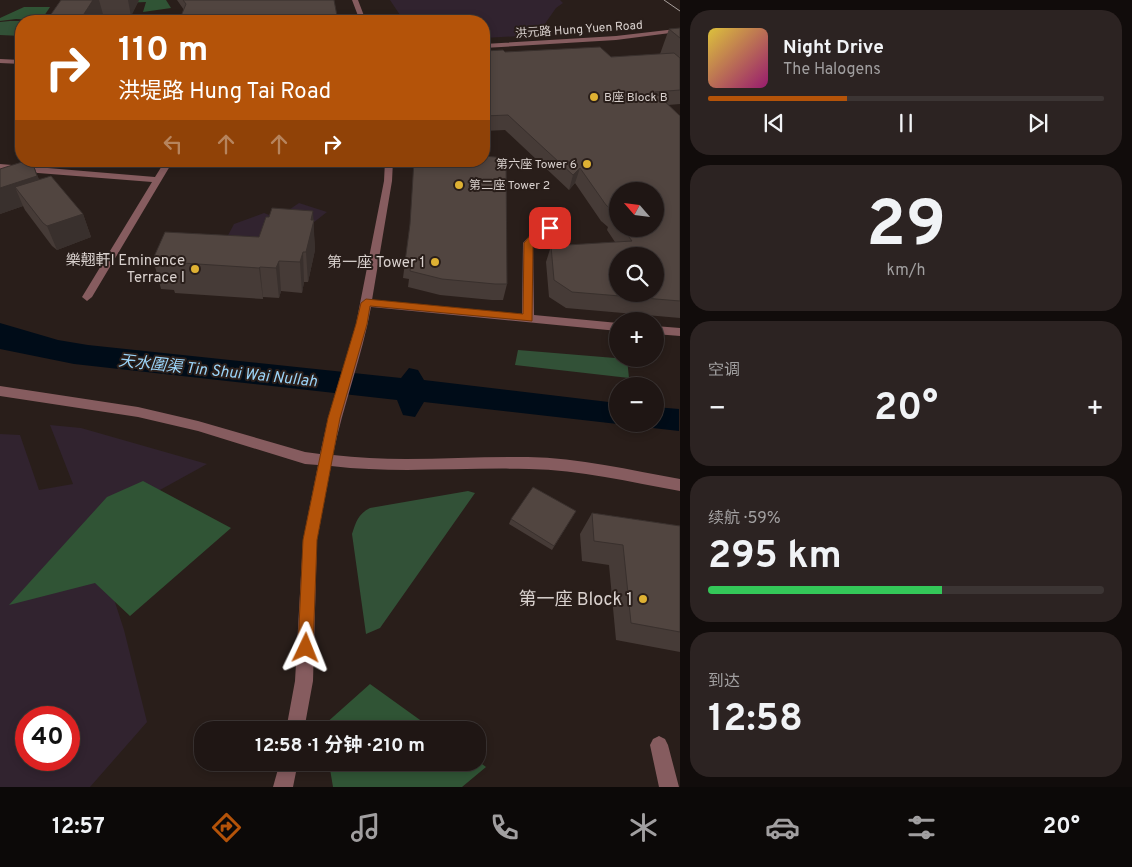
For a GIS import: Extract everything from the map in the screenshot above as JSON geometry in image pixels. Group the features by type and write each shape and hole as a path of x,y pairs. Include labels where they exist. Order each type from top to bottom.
{"street":[{"path":"356,0 361,15"},
{"name":"洪元路 Hung Yuen Road","path":"490,46 625,38 676,31"},
{"path":"0,61 15,62"},
{"path":"0,167 158,180"},
{"path":"87,297 166,167"},
{"path":"297,721 304,681 310,540 324,460 334,418 362,324 388,181 389,167"},
{"path":"528,318 528,243 536,234 559,227"},
{"path":"366,303 609,325"},
{"path":"664,331 680,332"},
{"path":"0,391 138,412 198,426 305,458 367,465 530,463 586,468 680,485"},
{"path":"659,745 668,787"},
{"path":"283,787 287,771"}],"shaded area":[{"path":"390,0 560,0 563,3 556,8 537,35 490,38 490,15 400,15"},
{"path":"299,203 327,212 295,237 225,241 234,224 264,213 277,218"},
{"path":"50,425 81,428 207,464 91,528 124,630 147,722 90,787 0,787 0,434 20,435 39,490 73,484"}],"green space":[{"path":"122,0 166,0 171,8 143,12 146,2 121,3"},
{"path":"24,7 50,7 45,15 15,15 15,19 0,21 0,18"},
{"path":"15,21 15,36 0,35 0,22"},
{"path":"518,350 609,358 609,367 628,367 629,377 620,377 515,365"},
{"path":"143,481 231,528 130,616 95,583 9,605 107,497"},
{"path":"468,491 475,493 380,628 366,634 352,534 360,516 370,508"},
{"path":"370,684 421,721 328,721"},
{"path":"330,771 481,771 462,787 333,787"}],"water":[{"name":"天水圍渠 Tin Shui Wai Nullah","path":"0,323 58,340 88,345 401,378 409,368 418,370 424,380 609,402 609,423 424,402 415,417 403,415 397,400 74,364 0,349"},
{"path":"664,408 679,409 679,431 664,429"}],"building":[{"path":"61,0 93,0 83,15 50,15"},
{"path":"183,0 334,0 337,15 181,15 186,4"},
{"path":"680,28 680,38 669,29"},
{"path":"600,47 611,57 674,53 680,58 680,90 655,92 680,116 680,301 664,300 664,247 609,247 609,295 572,292 554,280 551,246 632,241 630,238 664,238 664,182 609,182 609,208 580,168 573,175 508,115 490,116 490,51 503,50 505,52"},
{"path":"490,157 506,158 507,284 442,279 410,271 411,263 405,262 410,224 414,167 490,167"},
{"path":"15,164 15,167 34,167 37,176 0,188 0,169"},
{"path":"51,176 83,214 47,226 15,187"},
{"path":"272,208 313,211 311,220 314,220 306,252 303,252 300,262 279,261 276,268 259,268 167,262 168,260 153,259 165,232 259,237 266,217 269,217"},
{"path":"533,487 576,511 554,546 511,519"},
{"path":"592,513 680,526 680,632 631,623 623,545 594,541"}],"tram line":[{"path":"664,0 680,11"}],"place":[{"name":"B座 Block B","path":"594,97"},
{"name":"第六座 Tower 6","path":"587,164"},
{"name":"第二座 Tower 2","path":"459,185"},
{"name":"第一座 Tower 1","path":"435,262"},
{"name":"樂翹軒I Eminence Terrace I","path":"195,269"},
{"name":"第一座 Block 1","path":"643,599"}],"route":[{"path":"306,648 310,540 324,460 334,418 362,324 366,303 528,318 528,243 536,234 550,228"}]}
